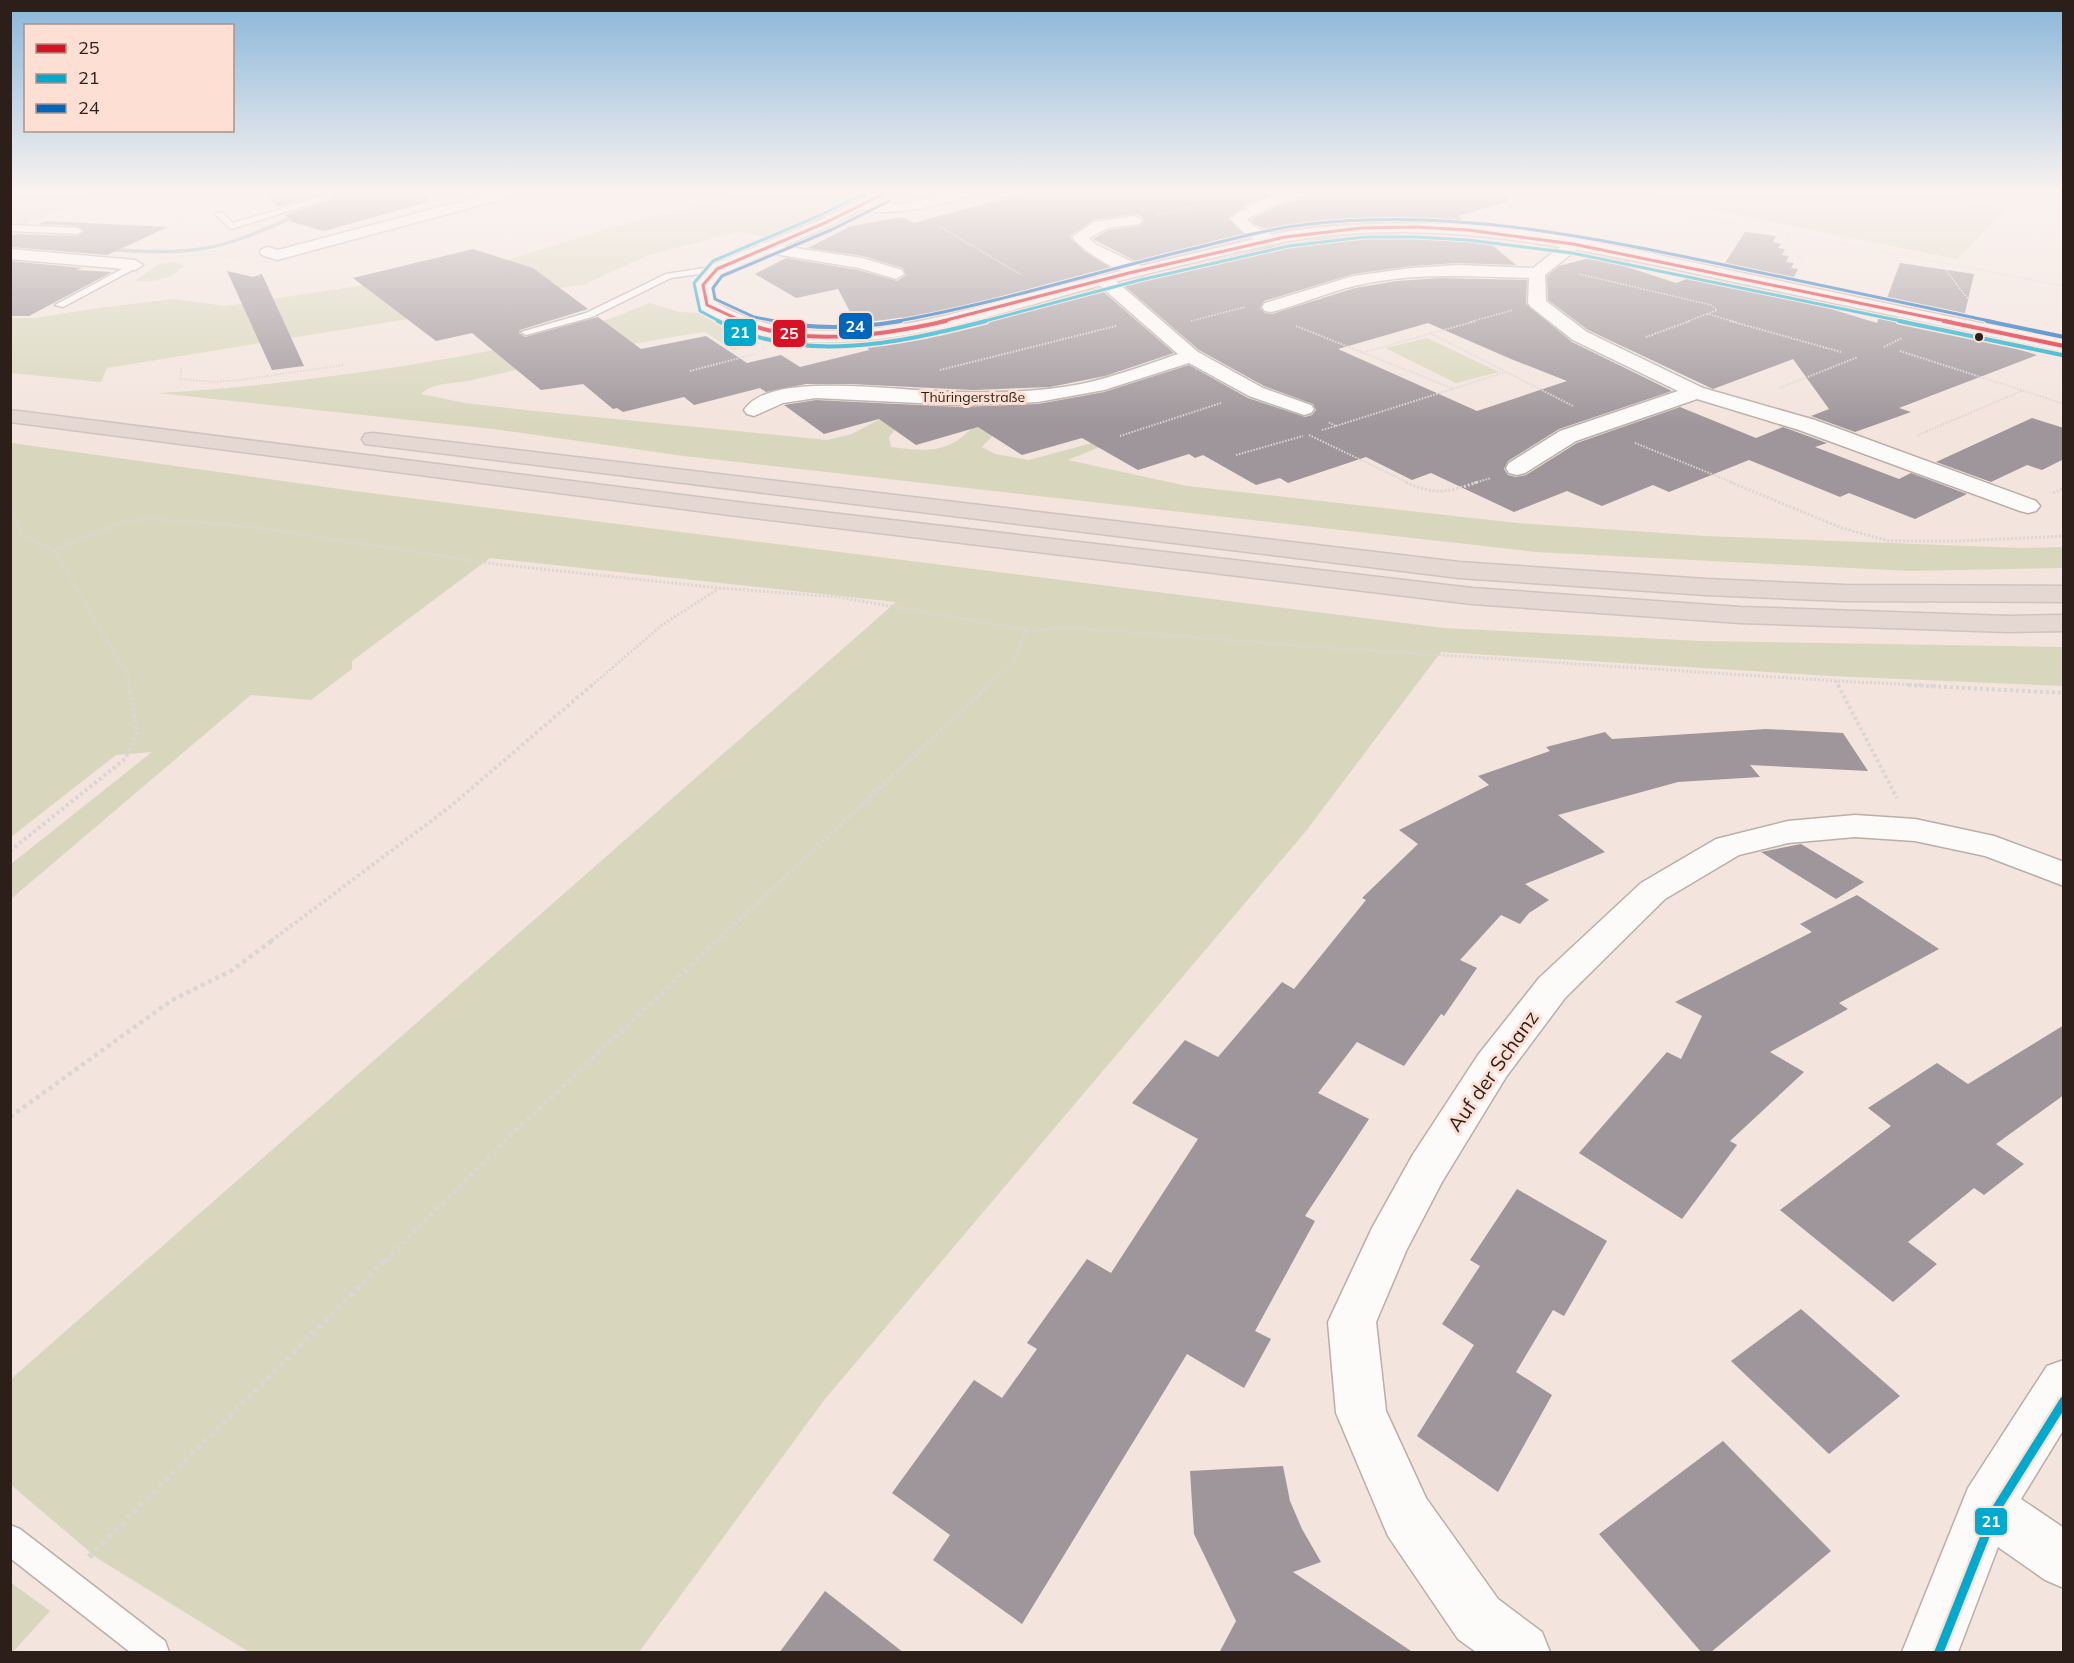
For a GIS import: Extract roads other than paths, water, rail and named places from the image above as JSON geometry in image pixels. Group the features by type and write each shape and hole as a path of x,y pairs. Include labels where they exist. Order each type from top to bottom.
{"highway":[{"path":"10,416 737,509 1472,596 1740,615 2008,624 2064,623"},
{"path":"354,437 1459,570 1706,587 1833,592 2064,594"}],"street":[{"path":"716,271 703,285 707,305 721,315 741,324 789,333 815,335 854,335 927,326 1137,271"},
{"path":"886,271 896,274"},
{"path":"1271,306 1353,281 1449,271"},
{"path":"1474,271 1537,273 1540,271"},
{"path":"1706,271 2064,346"},
{"path":"1537,273 1537,303 1580,336 1696,393 1807,425 2028,506"},
{"path":"1104,280 1191,356 1256,392 1304,409"},
{"name":"Thüringerstraße","path":"754,410 763,402 791,395 830,392 928,398 1009,399 1065,393 1105,385 1191,356"},
{"path":"1517,468 1569,436 1696,393"},
{"name":"Auf der Schanz","path":"1522,1653 1478,1618 1407,1517 1361,1413 1352,1322 1388,1242 1427,1169 1492,1066 1552,988 1653,891 1728,847 1788,832 1855,826 1915,830 1994,847 2064,875"},
{"path":"1930,1653 1987,1507 2064,1383"},
{"path":"1987,1507 2064,1561"}],"lane":[{"path":"60,305 124,271"},
{"path":"526,332 589,315 669,276 712,271"},
{"path":"10,1539 154,1653"}]}
